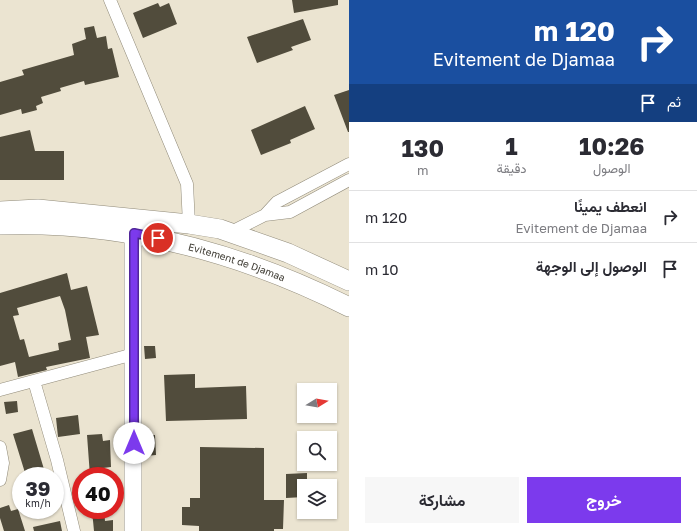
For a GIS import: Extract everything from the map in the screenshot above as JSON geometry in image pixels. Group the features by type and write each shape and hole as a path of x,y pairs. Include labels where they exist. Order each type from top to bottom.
{"main road":[{"path":"0,211 38,209 189,224 231,232 288,253 349,282"},
{"name":"Evitement de Djamaa","path":"0,225 37,224 134,233 219,253 252,264 287,278 349,307"}],"street":[{"path":"110,0 188,184 189,224"},
{"path":"265,215 277,202 349,164"},
{"path":"231,232 265,215 290,212 349,180"},
{"path":"133,531 134,233"},
{"path":"0,390 134,354"},
{"path":"34,381 57,460 74,531"},
{"path":"0,447 3,463 0,480"}],"building":[{"path":"292,0 338,0 338,5 294,13"},
{"path":"158,3 160,7 169,3 177,24 143,38 133,13"},
{"path":"303,19 311,40 291,47 293,50 257,63 247,37"},
{"path":"94,26 97,38 106,36 108,49 112,48 119,77 85,85 84,81 60,88 61,91 41,97 43,103 36,106 37,110 22,114 21,109 0,115 0,82 24,75 22,70 74,55 72,44 86,39 84,28"},
{"path":"349,90 349,132 348,132 334,95"},
{"path":"305,106 315,129 290,140 291,143 261,155 251,130"},
{"path":"30,130 35,151 64,151 64,180 0,180 0,137"},
{"path":"67,273 71,290 87,286 99,335 86,337 90,358 46,367 47,370 18,377 15,362 0,366 0,293","holes":["60,296 65,310 71,340 58,343 59,350 29,357 24,339 20,340 13,316 19,315 17,308"]},
{"path":"144,346 155,346 156,358 145,359"},
{"path":"195,374 195,388 246,386 247,419 166,421 164,375"},
{"path":"17,401 18,412 6,414 4,402"},
{"path":"78,415 80,434 58,437 56,418"},
{"path":"32,429 43,467 23,467 13,434"},
{"path":"102,434 103,441 110,440 111,467 89,467 87,435"},
{"path":"144,435 155,435 156,455 145,456"},
{"path":"200,447 264,448 264,500 284,500 283,529 274,529 274,531 199,531 199,526 182,525 182,507 190,507 190,498 200,498"},
{"path":"307,473 307,479 297,479 297,497 286,498 286,474"},
{"path":"9,505 12,511 12,519 21,519 25,531 4,531 0,518 0,508"},
{"path":"93,519 105,519 105,521 113,520 113,531 94,531"},
{"path":"60,521 62,531 34,531 33,527"}],"route":[{"path":"134,443 134,233 158,238"}]}
